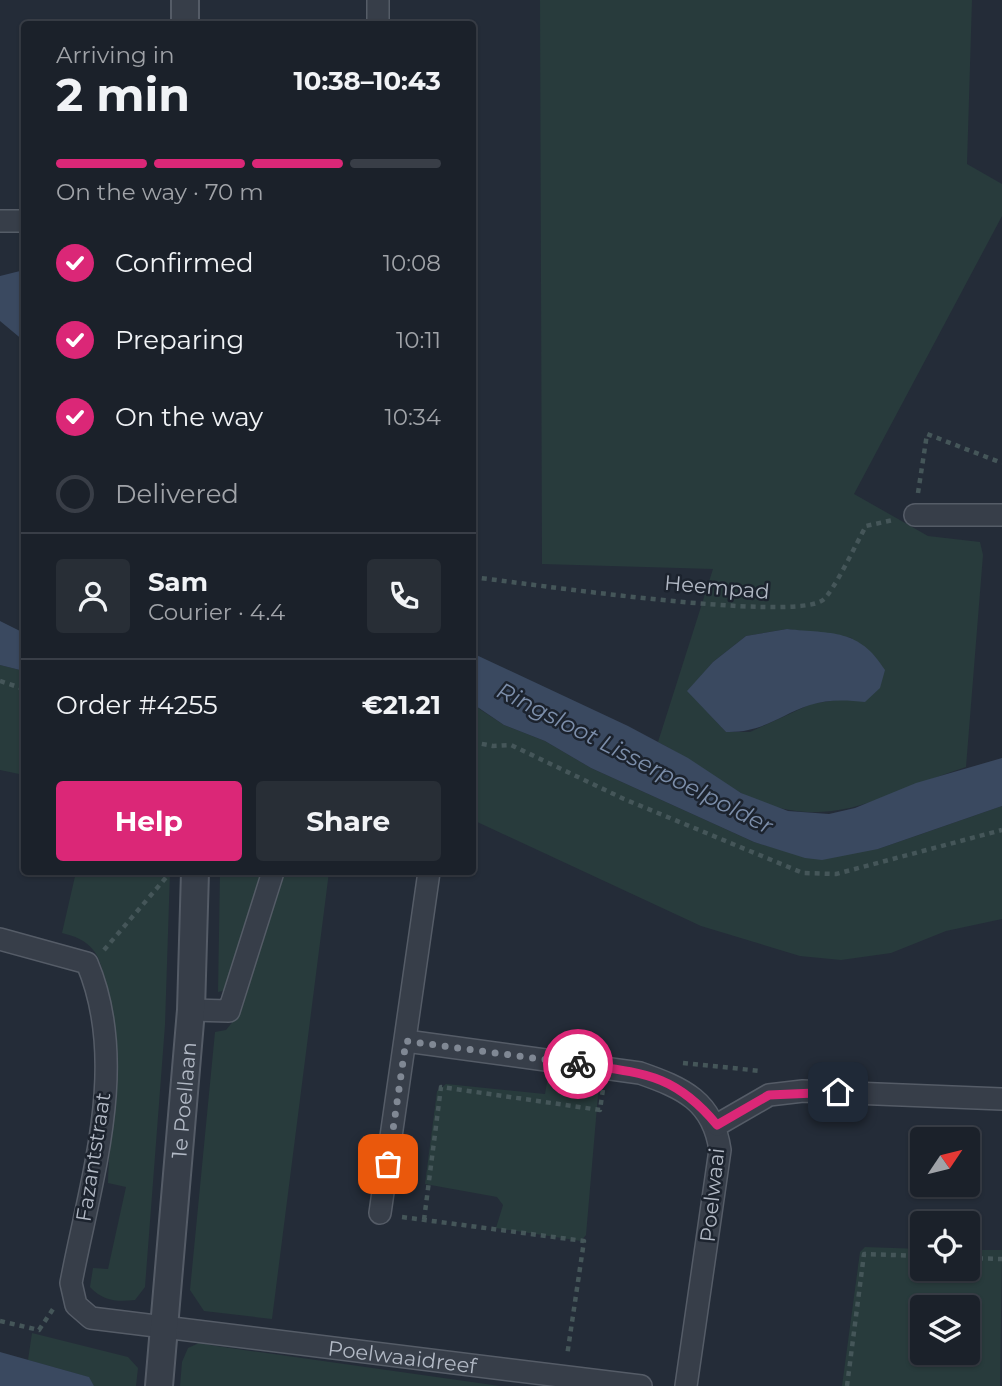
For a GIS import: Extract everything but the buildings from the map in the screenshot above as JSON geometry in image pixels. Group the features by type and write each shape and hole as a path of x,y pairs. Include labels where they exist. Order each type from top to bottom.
{"street":[{"path":"185,0 185,21"},
{"path":"378,0 378,21"},
{"path":"0,221 21,221"},
{"path":"915,515 1002,515"},
{"name":"1e Poellaan","path":"159,1386 191,1010 195,875"},
{"path":"191,1010 229,1011 271,875"},
{"path":"380,1213 429,875"},
{"path":"0,939 87,964"},
{"name":"Fazantstraat","path":"71,1283 105,1104 105,1049 97,988 87,964"},
{"name":"Poelwaai","path":"406,1041 640,1073 671,1084 694,1098 717,1125 720,1150 686,1386"},
{"path":"717,1125 769,1095 803,1091 1002,1099"},
{"path":"71,1283 76,1305 92,1318 165,1327"},
{"name":"Poelwaaidreef","path":"165,1327 640,1386"}],"path":[{"path":"915,515 927,434 1002,463"},
{"name":"Heempad","path":"476,577 758,610 810,607 824,599 866,526 915,515"},
{"path":"0,681 21,688"},
{"path":"476,743 493,746 511,745 624,799 803,873 836,874 1002,830"},
{"path":"87,964 109,946 168,875"},
{"path":"640,1073 660,1060 764,1071"},
{"path":"424,1220 442,1087 600,1110 606,1068"},
{"path":"380,1213 584,1241 564,1377"},
{"path":"847,1386 864,1254 910,1256"},
{"path":"980,1258 1002,1259"},
{"path":"0,1321 39,1330 71,1283"}],"shaded area":[{"path":"540,0 972,0 967,164 1002,184 1002,216 854,494 928,536 980,542 983,555 966,767 882,799 828,811 801,812 772,806 741,793 658,742 713,569 542,564","holes":["787,629 852,638 843,699 811,704 750,732 726,732 688,691 713,662 746,636"]},
{"path":"0,665 21,670 21,774 0,770"},
{"path":"476,707 504,725 545,741 591,768 754,842 778,849 878,849 1002,806 1002,919 946,931 891,953 841,960 800,956 701,926 476,821"},
{"path":"75,875 170,875 165,1025 145,1287 135,1300 111,1300 90,1287 93,1268 108,1269 126,1187 108,1183 112,1062 107,995 102,969 94,951 87,944 62,933"},
{"path":"220,875 262,875 227,990 218,992"},
{"path":"280,875 329,875 272,1319 204,1311 190,1290 215,1032 226,1030 235,1019"},
{"path":"550,1065 600,1072 586,1235 581,1241 496,1228 503,1205 497,1197 425,1184 437,1091 446,1084 545,1094"},
{"path":"865,1247 910,1249 910,1281 980,1281 980,1250 1002,1250 1000,1386 842,1386 860,1252"},
{"path":"32,1333 128,1357 138,1368 136,1386 94,1386 88,1377 28,1360"},
{"path":"199,1343 500,1386 180,1386 182,1362 188,1348"}],"water":[{"path":"21,271 21,338 0,321 0,276"},
{"path":"0,621 21,632 21,670 0,665"},
{"path":"787,629 831,633 854,640 875,656 885,670 880,688 865,702 838,700 817,703 760,727 726,732 687,691 713,662 746,636"},
{"name":"Ringsloot Lisserpoelpolder","path":"476,655 628,726 688,758 741,793 788,811 829,814 855,808 916,783 1002,758 1002,806 878,849 822,860 805,858 754,842 591,768 545,741 504,725 476,706"},
{"path":"0,1352 89,1377 94,1386 0,1386"}],"way so far":[{"path":"388,1164 406,1041 578,1064"}],"route":[{"path":"578,1064 640,1073 671,1084 694,1098 717,1125 769,1095 838,1092"}]}
